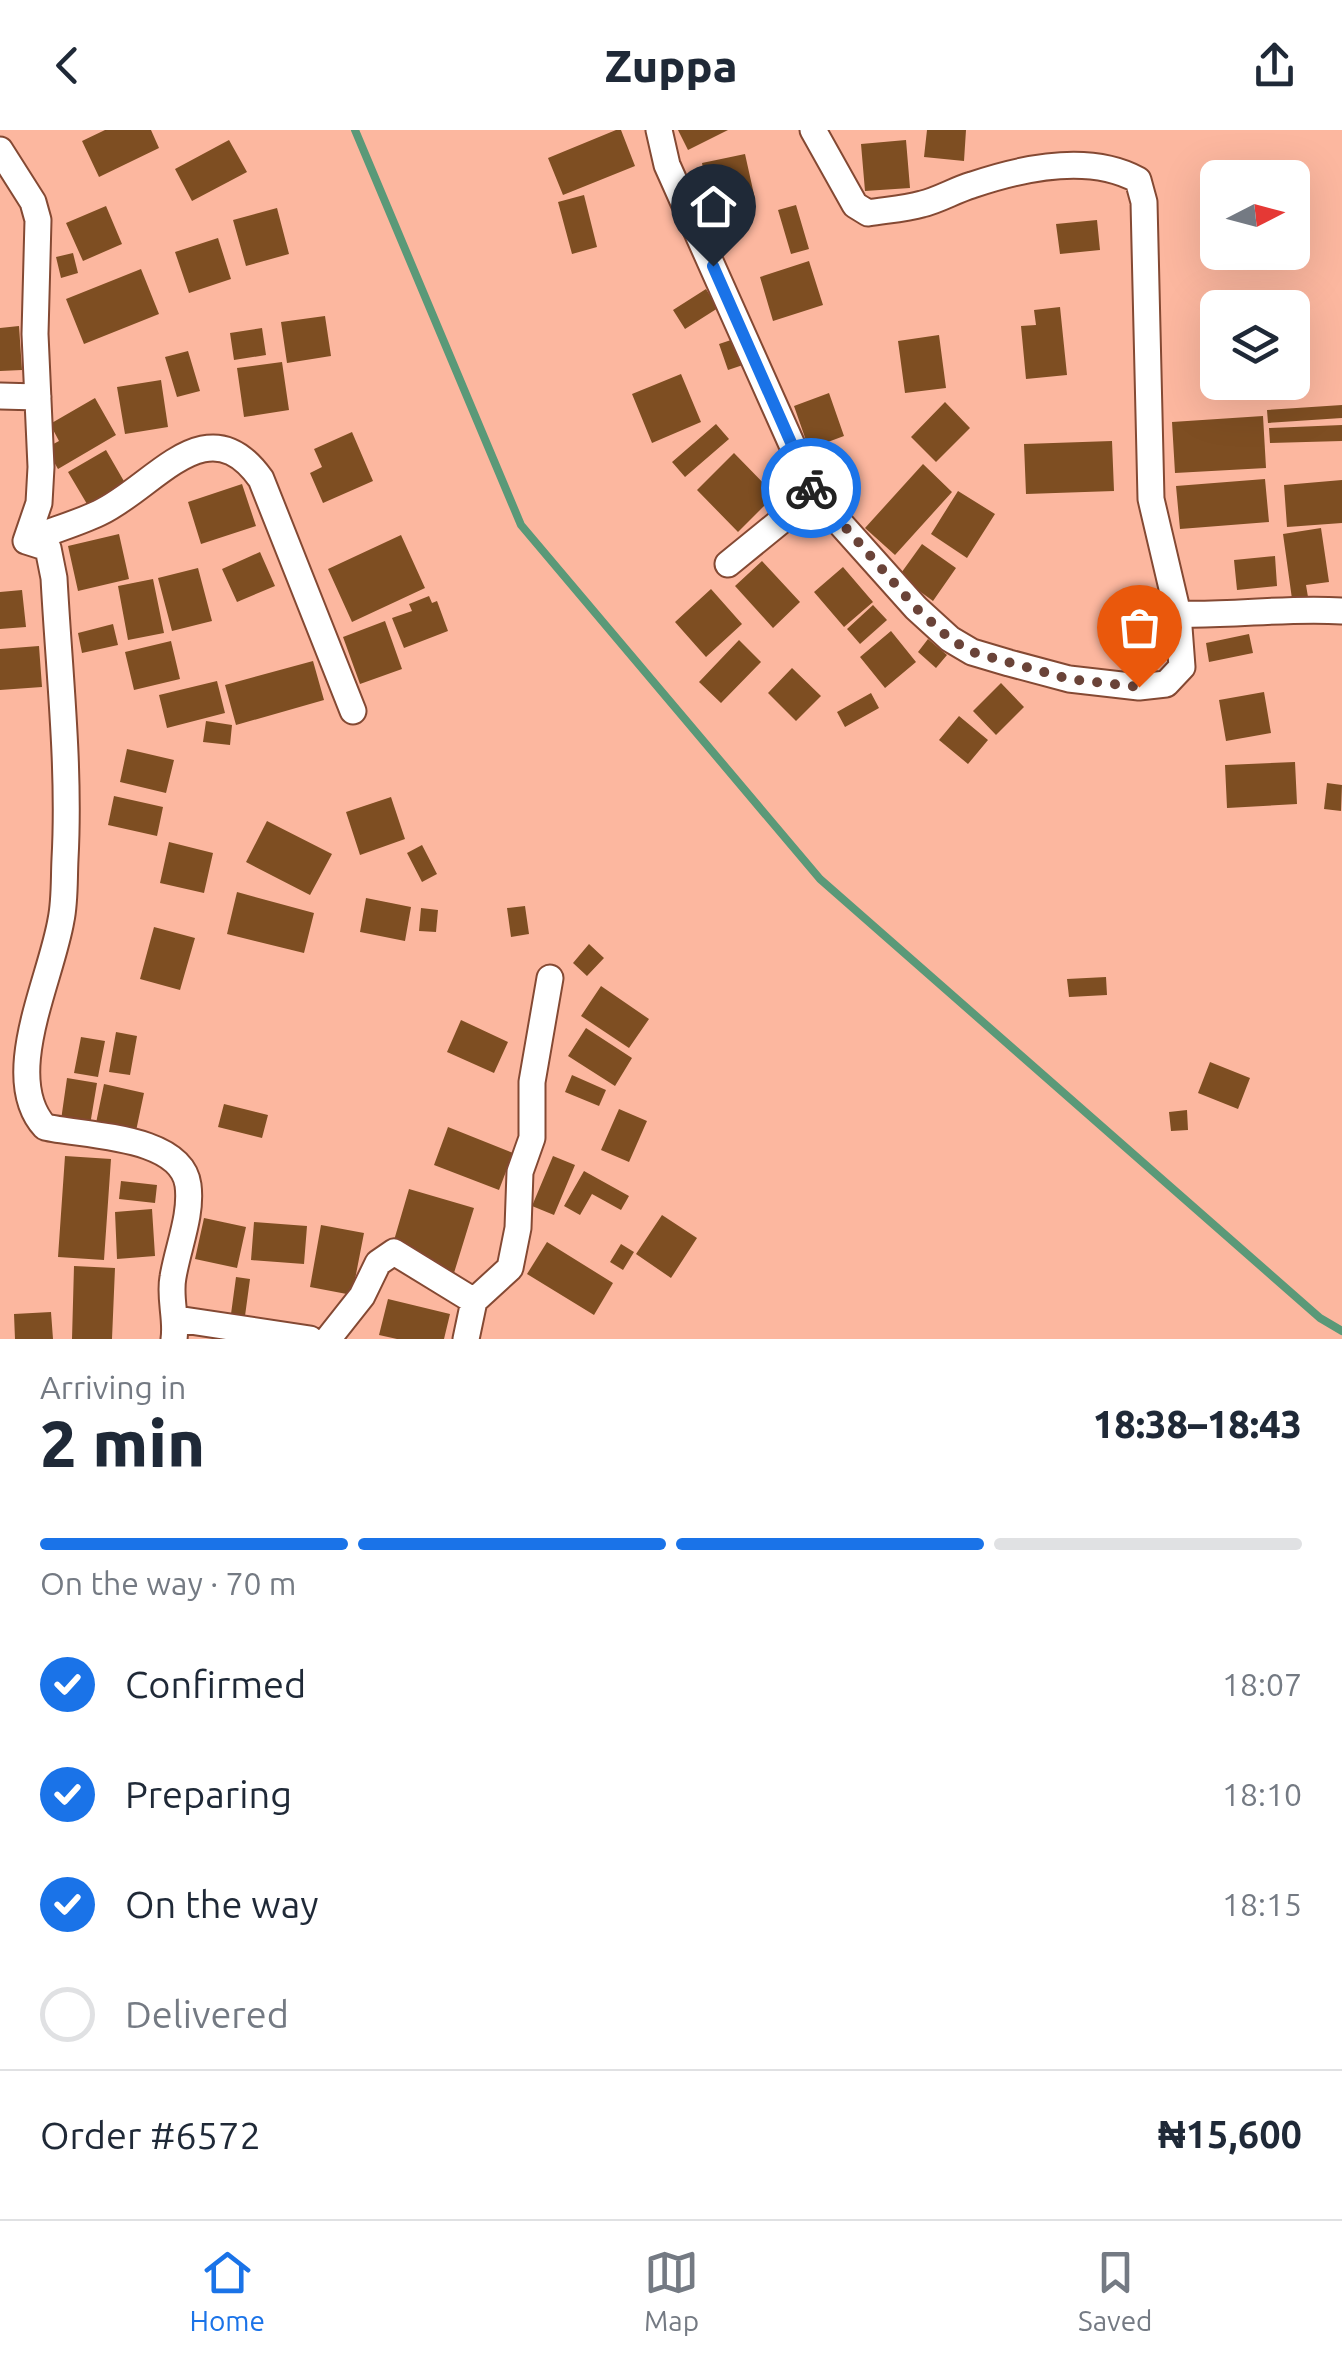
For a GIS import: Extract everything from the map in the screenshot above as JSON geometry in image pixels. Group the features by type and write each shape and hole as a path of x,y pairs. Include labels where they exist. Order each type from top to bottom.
{"street":[{"path":"659,130 667,165 814,494 916,608 950,639 972,652 1069,679 1139,687 1166,684 1182,667 1178,614 1151,499 1144,202 1138,180 1120,170 1034,168 923,204 868,213 855,205 813,130"},
{"path":"0,150 33,202 38,220 35,334 41,467 39,503 26,541"},
{"path":"0,396 38,398"},
{"path":"26,541 99,513 195,450 215,447 235,451 262,479 353,711"},
{"path":"728,564 814,494"},
{"path":"26,541 48,548 54,578 68,815 62,916 54,952 33,1008 20,1075 24,1102 45,1128 151,1146 182,1166 188,1186 182,1246 172,1286 176,1329 310,1339"},
{"path":"1178,614 1213,616 1308,608 1342,611"},
{"path":"466,1339 474,1301 510,1268 518,1228 520,1172 532,1138 532,1082 550,978"},
{"path":"328,1339 362,1296 378,1263 394,1252 474,1301"}],"building":[{"path":"105,130 151,130 159,148 99,177 82,141"},
{"path":"621,130 635,166 563,195 548,158"},
{"path":"678,130 728,130 688,150"},
{"path":"927,130 966,130 964,161 924,157"},
{"path":"229,140 247,172 192,201 175,169"},
{"path":"906,140 910,188 865,191 861,144"},
{"path":"745,154 755,199 711,208 702,163"},
{"path":"584,195 597,247 572,254 558,202"},
{"path":"796,205 809,249 791,254 778,210"},
{"path":"106,206 122,244 83,261 66,223"},
{"path":"277,208 289,254 246,266 233,220"},
{"path":"1097,220 1100,250 1060,254 1056,224"},
{"path":"218,238 231,279 189,293 175,252"},
{"path":"73,253 78,273 61,278 56,257"},
{"path":"809,261 823,305 773,321 760,277"},
{"path":"141,269 159,314 84,344 66,299"},
{"path":"706,289 718,308 685,329 673,310"},
{"path":"1060,307 1067,375 1026,379 1021,326 1036,325 1034,310"},
{"path":"325,316 331,356 287,363 281,322"},
{"path":"19,326 22,370 0,371 0,328"},
{"path":"262,328 266,355 234,360 230,333"},
{"path":"939,335 946,388 905,393 898,341"},
{"path":"740,337 749,363 728,370 719,344"},
{"path":"188,351 200,391 177,397 165,357"},
{"path":"282,362 289,410 244,417 237,368"},
{"path":"681,374 701,422 652,443 632,394"},
{"path":"161,380 168,427 125,434 117,387"},
{"path":"829,393 844,436 809,449 794,406"},
{"path":"95,398 116,435 58,469 46,448 59,441 50,424"},
{"path":"945,402 970,428 936,462 911,437"},
{"path":"1342,405 1342,418 1268,423 1267,410"},
{"path":"1263,416 1266,468 1175,473 1172,422"},
{"path":"716,424 729,439 685,477 672,462"},
{"path":"1342,425 1342,441 1270,443 1269,428"},
{"path":"352,432 373,481 323,503 310,473 322,467 314,449"},
{"path":"1112,441 1114,491 1026,494 1024,444"},
{"path":"106,450 125,483 87,504 68,472"},
{"path":"734,453 775,495 738,532 697,490"},
{"path":"923,464 952,492 895,555 865,528"},
{"path":"1265,479 1269,522 1180,529 1176,486"},
{"path":"1342,480 1342,523 1287,527 1284,485"},
{"path":"242,484 256,526 201,544 188,502"},
{"path":"958,491 995,514 967,558 931,534"},
{"path":"1321,528 1329,582 1306,585 1308,597 1292,599 1283,534"},
{"path":"119,534 129,579 78,591 68,546"},
{"path":"401,535 425,588 352,622 328,569"},
{"path":"922,544 956,568 933,601 899,576"},
{"path":"260,552 275,586 237,602 222,569"},
{"path":"1275,556 1277,586 1237,590 1234,560"},
{"path":"762,561 800,602 773,628 735,586"},
{"path":"843,567 873,602 844,627 814,592"},
{"path":"198,568 212,621 172,631 158,578"},
{"path":"153,579 164,633 128,640 118,586"},
{"path":"711,589 742,624 706,657 675,622"},
{"path":"22,590 26,627 0,629 0,592"},
{"path":"429,596 432,603 437,601 448,631 404,648 392,618 412,611 409,604"},
{"path":"873,605 887,620 860,644 847,629"},
{"path":"385,621 402,669 360,684 343,637"},
{"path":"113,624 118,645 82,653 78,633"},
{"path":"1133,624 1172,624 1172,647 1133,646"},
{"path":"891,631 916,662 885,688 860,657"},
{"path":"1249,634 1253,653 1209,662 1206,643"},
{"path":"928,639 947,655 936,668 918,652"},
{"path":"739,640 761,662 721,703 699,682"},
{"path":"171,641 180,679 134,690 125,652"},
{"path":"39,646 42,687 0,690 0,649"},
{"path":"313,661 324,700 236,725 225,685"},
{"path":"792,668 821,696 796,721 768,693"},
{"path":"217,681 225,713 167,728 159,695"},
{"path":"1001,683 1024,707 996,735 973,711"},
{"path":"1264,692 1271,733 1226,741 1219,700"},
{"path":"871,693 879,708 845,727 837,712"},
{"path":"959,716 988,740 968,764 939,740"},
{"path":"206,721 232,725 230,745 203,742"},
{"path":"127,749 174,760 166,793 120,782"},
{"path":"1295,762 1297,804 1227,808 1225,765"},
{"path":"1327,783 1342,785 1341,811 1324,809"},
{"path":"114,796 163,807 157,836 108,825"},
{"path":"391,797 405,839 360,855 346,812"},
{"path":"267,821 332,854 310,895 246,862"},
{"path":"169,842 213,853 204,893 160,883"},
{"path":"422,845 437,874 422,882 407,853"},
{"path":"237,892 314,913 304,953 227,934"},
{"path":"366,898 411,907 405,941 360,932"},
{"path":"525,906 529,934 511,937 507,908"},
{"path":"421,908 438,910 436,932 419,931"},
{"path":"154,927 195,938 180,990 140,979"},
{"path":"589,944 604,958 587,976 573,963"},
{"path":"1106,977 1107,995 1069,997 1067,979"},
{"path":"601,986 649,1019 629,1048 581,1016"},
{"path":"461,1020 508,1042 494,1073 447,1052"},
{"path":"586,1028 632,1058 615,1086 568,1056"},
{"path":"116,1032 137,1036 130,1075 109,1072"},
{"path":"81,1037 105,1041 98,1077 74,1073"},
{"path":"1210,1062 1250,1078 1238,1109 1198,1093"},
{"path":"572,1075 606,1090 599,1106 565,1092"},
{"path":"67,1078 97,1083 90,1125 61,1120"},
{"path":"104,1084 144,1093 136,1131 96,1123"},
{"path":"224,1104 268,1115 262,1138 218,1127"},
{"path":"619,1109 647,1121 629,1162 601,1150"},
{"path":"1187,1110 1188,1130 1171,1131 1169,1112"},
{"path":"448,1127 513,1153 499,1190 434,1165"},
{"path":"65,1156 111,1159 104,1260 58,1257"},
{"path":"553,1156 575,1165 554,1215 532,1206"},
{"path":"584,1171 629,1196 621,1210 592,1194 580,1215 564,1206"},
{"path":"121,1181 157,1185 155,1203 119,1199"},
{"path":"409,1189 474,1208 454,1273 390,1254"},
{"path":"152,1209 155,1256 117,1259 115,1212"},
{"path":"662,1215 697,1238 671,1278 636,1254"},
{"path":"204,1218 246,1227 237,1268 195,1259"},
{"path":"254,1222 307,1226 304,1264 251,1260"},
{"path":"321,1225 364,1233 352,1295 310,1287"},
{"path":"547,1242 613,1283 594,1315 527,1274"},
{"path":"621,1244 634,1252 623,1270 610,1262"},
{"path":"74,1266 115,1268 112,1339 72,1339"},
{"path":"236,1277 250,1279 245,1316 231,1314"},
{"path":"388,1299 450,1314 444,1339 379,1335"},
{"path":"51,1312 53,1339 15,1339 14,1314"}],"waterway":[{"path":"355,130 521,525 820,879 1320,1318 1342,1331"}],"way so far":[{"path":"811,488 916,608 950,639 972,652 1069,679 1139,687"}],"route":[{"path":"713,266 811,488"}]}
